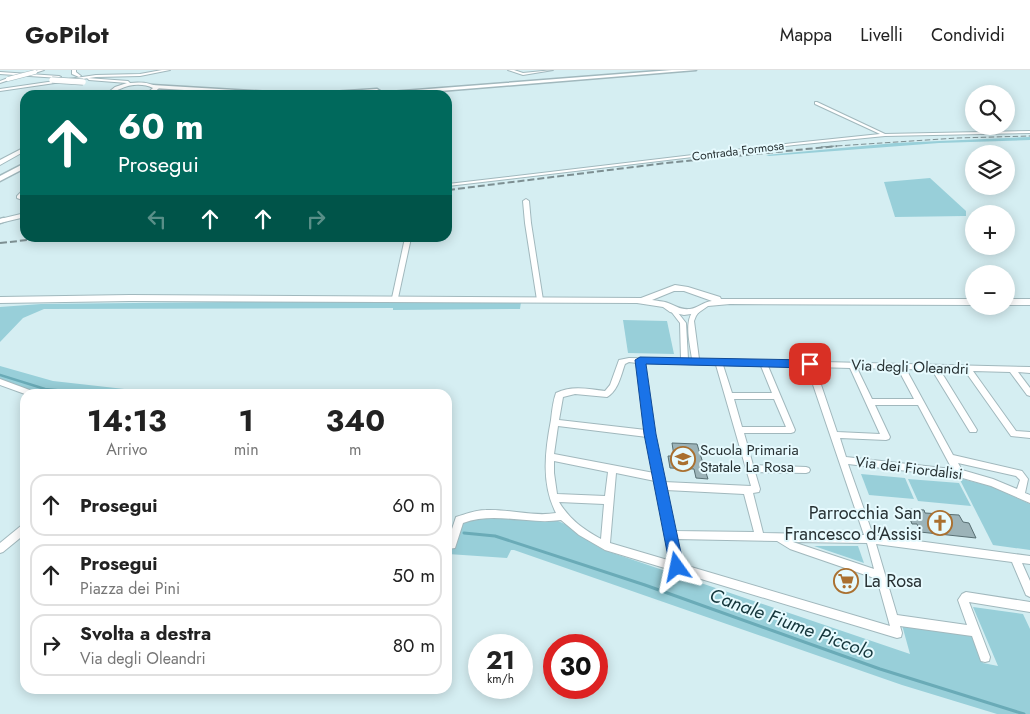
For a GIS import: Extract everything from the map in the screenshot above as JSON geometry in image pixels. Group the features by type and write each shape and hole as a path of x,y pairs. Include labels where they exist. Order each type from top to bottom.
{"highway":[{"path":"393,90 655,70"},
{"path":"428,90 693,70"},
{"path":"154,86 213,90"},
{"path":"448,90 464,87"},
{"path":"0,171 20,165"},
{"path":"0,179 20,166"}],"main road":[{"path":"0,73 20,70"},
{"path":"74,70 74,73 79,76 89,79"},
{"path":"0,73 136,84 154,86 156,90"},
{"path":"0,73 83,82 107,86 112,88 111,90"},
{"path":"119,90 136,84"},
{"path":"0,163 20,152"},
{"path":"2,221 20,216"},
{"path":"637,300 677,288 730,301"},
{"path":"664,293 662,298 669,307"},
{"path":"698,294 702,301 699,308"},
{"path":"0,300 339,298 637,300 684,312 706,304 730,301 965,302"},
{"path":"1015,302 1030,302"}],"street":[{"path":"0,82 42,70"},
{"path":"0,90 96,76 140,75 168,70"},
{"path":"510,70 523,74 551,70"},
{"path":"816,103 885,135"},
{"name":"Contrada Formosa","path":"452,185 885,135 1030,132"},
{"path":"526,201 540,300"},
{"path":"395,298 407,242"},
{"path":"669,307 683,323 685,361"},
{"path":"696,362 691,321 699,308"},
{"path":"677,567 650,434 640,360 622,362 614,386 607,394 562,392 559,395 549,473 557,506 563,516 605,546 897,633 870,538 810,364"},
{"name":"Via degli Oleandri","path":"640,360 1030,370"},
{"path":"550,458 612,469 660,482 756,490 719,362"},
{"path":"739,430 791,430 763,363"},
{"path":"834,435 886,437 852,365"},
{"path":"900,366 959,473"},
{"path":"934,367 973,430"},
{"path":"967,368 1014,434 1030,434"},
{"path":"1012,370 1030,393"},
{"path":"0,382 20,390"},
{"path":"729,396 777,396"},
{"path":"870,402 920,402"},
{"path":"555,423 650,434"},
{"path":"951,458 1019,473 1024,479 1020,494"},
{"name":"Via dei Fiordalisi","path":"843,460 959,473 993,483 1030,499"},
{"path":"750,468 806,470"},
{"path":"605,546 612,469"},
{"path":"748,490 759,536"},
{"path":"555,498 609,500"},
{"path":"452,537 459,520 470,514 490,513 530,519 563,516"},
{"path":"0,549 20,532"},
{"path":"670,534 870,538 1030,560"},
{"path":"778,536 790,545 880,576"},
{"path":"1015,558 1030,592"},
{"path":"985,657 963,600 966,597 1030,607"},
{"path":"893,620 974,631"}],"shaded area":[{"path":"1030,137 1030,140 939,143 766,155 895,143"},
{"path":"930,178 965,210 965,216 895,217 884,182"},
{"path":"521,302 520,309 44,309 23,318 0,342 0,307 41,304"},
{"path":"623,320 667,321 674,354 628,353"},
{"path":"0,366 53,381 124,389 27,389 0,380"},
{"path":"861,474 905,478 914,499 869,495"},
{"path":"959,478 993,487 1030,504 1030,550 993,545"},
{"path":"908,479 959,483 971,506 918,501"},
{"path":"493,517 558,521 604,550 910,654 902,625 971,635 983,663 998,666 973,607 1023,614 1030,629 1030,714 997,714 902,685 514,550 511,550 507,558 452,554 452,548 455,548 460,524 466,520"},
{"path":"814,546 858,546 864,563"}],"building":[{"name":"Scuola Primaria Statale La Rosa","path":"672,443 697,444 708,479 696,478 694,469 670,468 668,456 674,456"},
{"name":"Parrocchia San Francesco d'Assisi","path":"906,509 924,510 925,513 959,515 963,522 969,523 976,538 920,532 917,524 912,524"}],"waterway":[{"name":"Canale Fiume Piccolo","path":"0,375 45,389"},
{"name":"Canale Fiume Piccolo","path":"464,533 495,536 645,585 880,669 1024,714"}],"railway":[{"path":"821,147 957,138 1030,136"},
{"path":"452,190 666,163 837,146"},
{"path":"0,243 20,241"}],"place":[{"name":"Scuola Primaria Statale La Rosa","path":"683,459"},
{"name":"Parrocchia San Francesco d'Assisi","path":"940,523"},
{"name":"La Rosa","path":"846,581"}],"route":[{"path":"677,567 650,434 640,360 810,364"}]}
